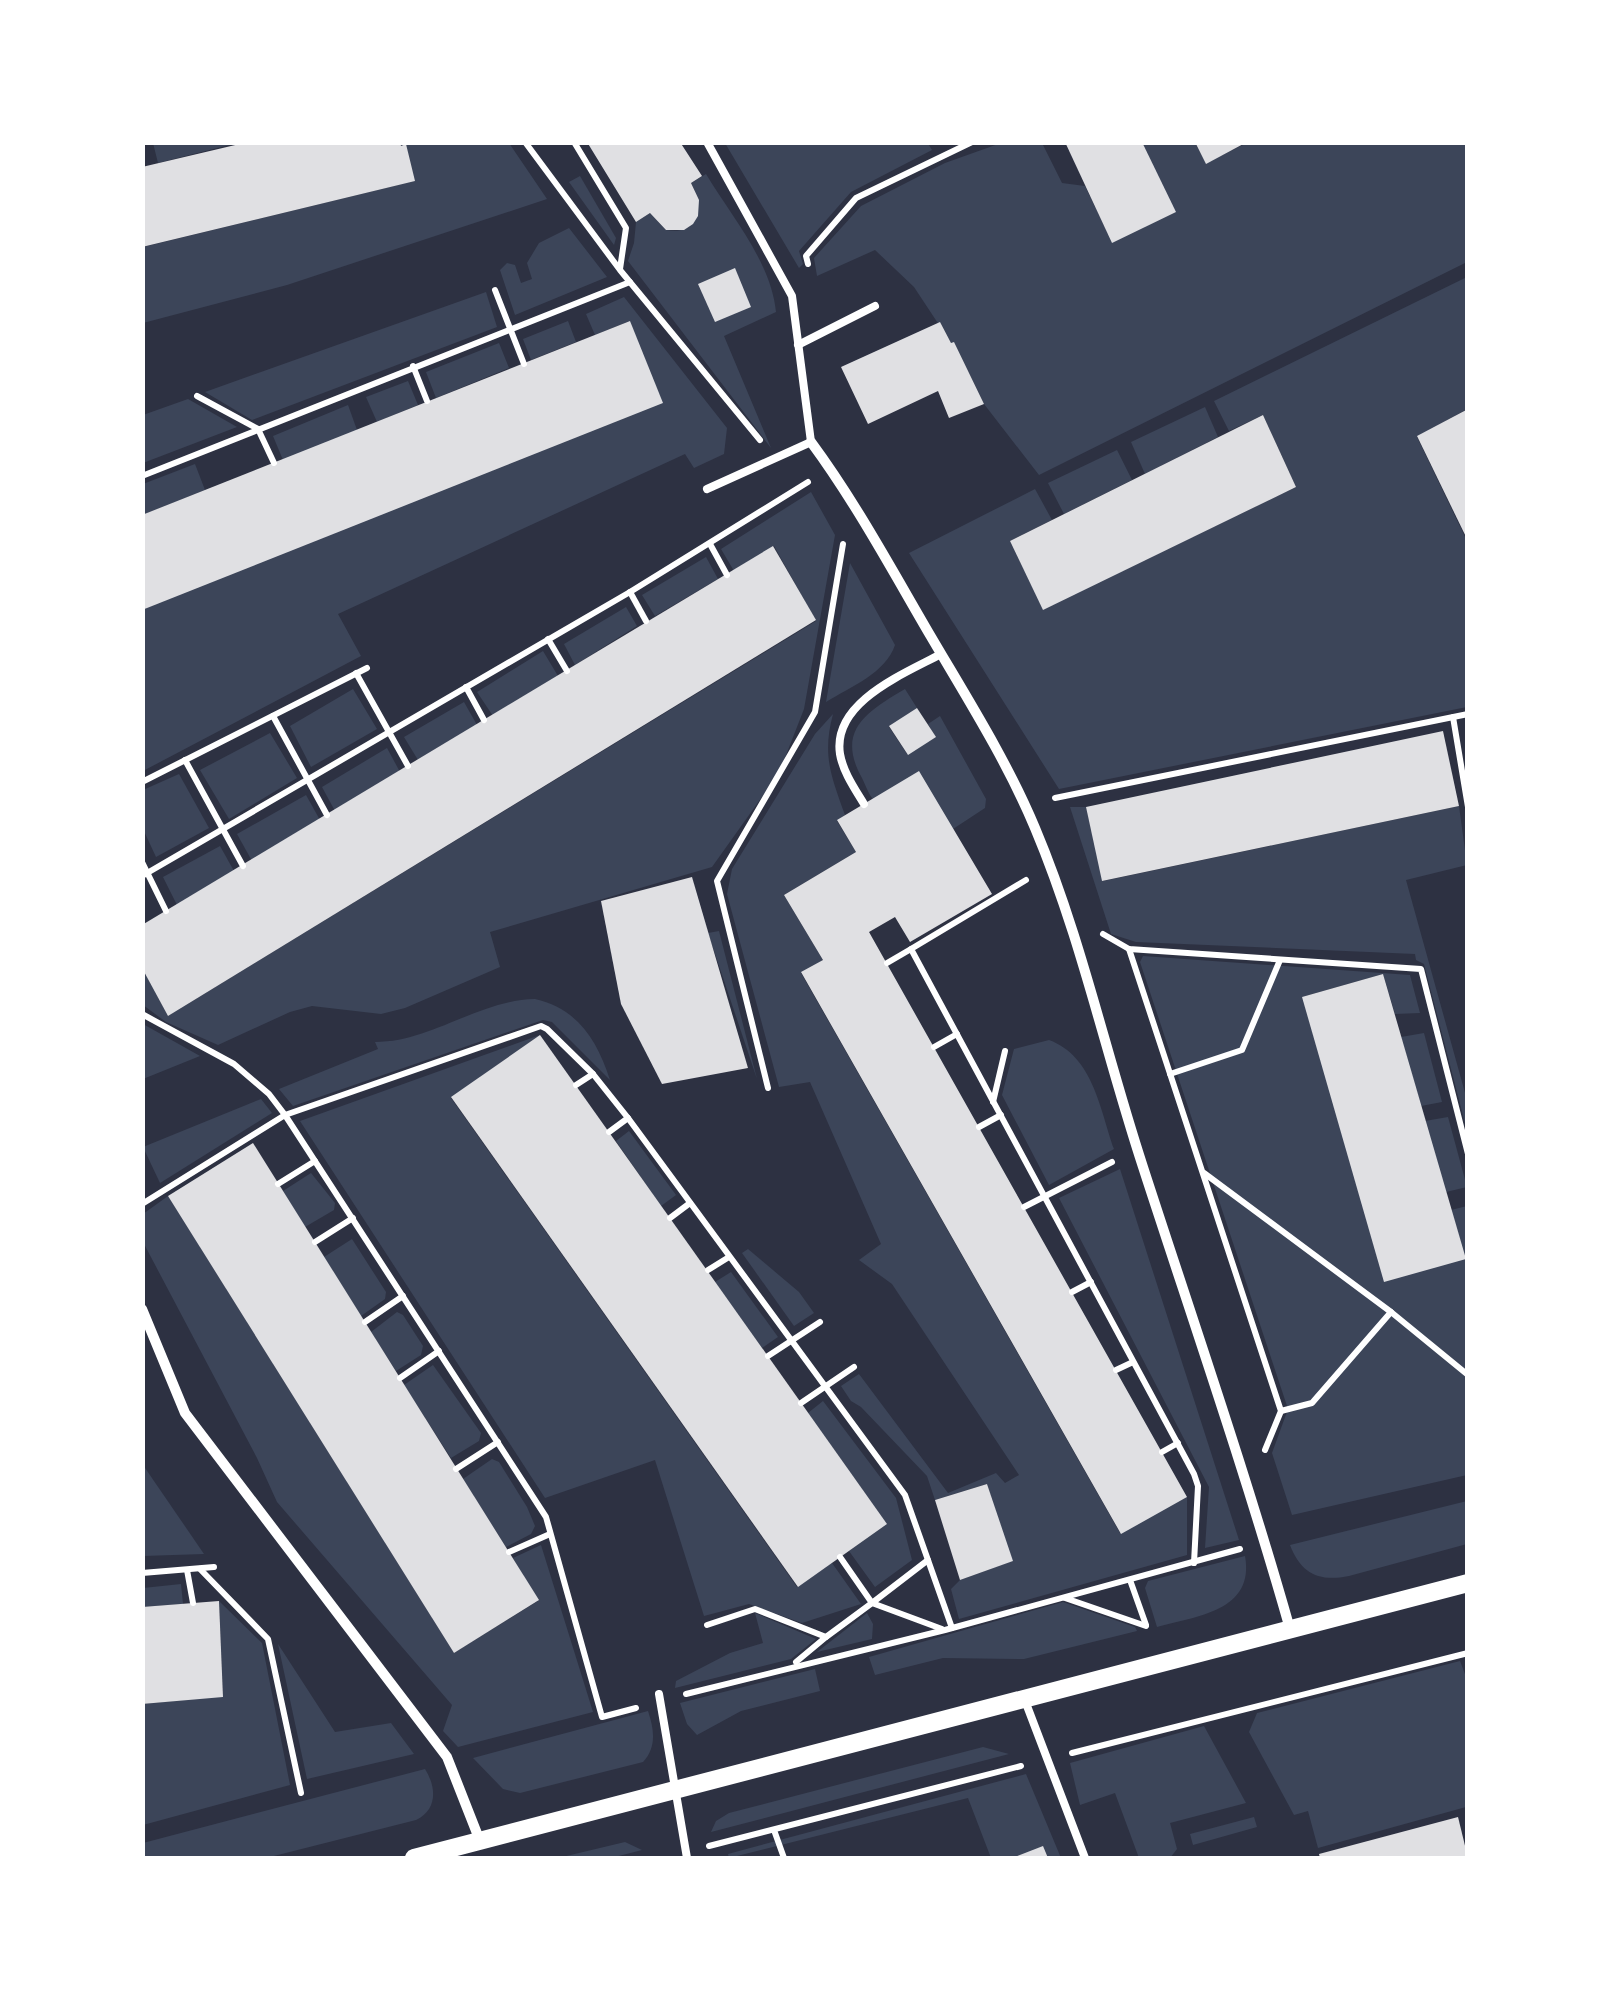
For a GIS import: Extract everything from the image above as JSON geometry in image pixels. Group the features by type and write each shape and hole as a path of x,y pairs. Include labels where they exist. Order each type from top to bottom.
{"street":[{"path":"811,442 839,480 941,654 1003,761 1036,829 1290,1629"},
{"path":"142,1308 185,1413 447,1757 480,1841"},
{"path":"414,1858 1468,1582"}],"lane":[{"path":"707,142 792,296 811,442 708,489"},
{"path":"798,346 875,306"},
{"path":"864,804 840,754 840,734 849,716 875,693 941,654"},
{"path":"660,1698 687,1858"},
{"path":"1024,1698 1084,1858"}],"path":[{"path":"526,142 620,270 772,458"},
{"path":"574,142 626,228 620,270"},
{"path":"934,142 941,155"},
{"path":"792,296 810,270 806,256 856,198 972,142"},
{"path":"142,476 630,282"},
{"path":"495,290 524,364"},
{"path":"413,366 427,402"},
{"path":"197,396 258,429 274,463"},
{"path":"146,874 630,592 812,479"},
{"path":"768,1088 717,881 815,712 845,533"},
{"path":"710,544 727,574"},
{"path":"630,592 646,621"},
{"path":"548,639 567,671"},
{"path":"142,782 367,668"},
{"path":"356,673 408,766"},
{"path":"466,687 484,720"},
{"path":"1055,798 1468,714"},
{"path":"273,716 327,815"},
{"path":"1453,717 1468,807"},
{"path":"185,760 243,866"},
{"path":"142,862 166,911"},
{"path":"887,963 1027,882"},
{"path":"1264,1453 1281,1411 1129,949 1420,969 1468,1154"},
{"path":"911,950 1198,1486 1194,1563"},
{"path":"1170,1074 1242,1050 1280,960"},
{"path":"142,1014 234,1064 270,1094 353,1218 546,1517 602,1717 660,1698 948,1629 1265,1542"},
{"path":"142,1204 285,1115 541,1026 593,1074 628,1118 905,1495 948,1629"},
{"path":"934,1047 957,1034"},
{"path":"993,1102 1005,1052"},
{"path":"576,1085 593,1074"},
{"path":"979,1127 1000,1115"},
{"path":"609,1132 628,1118"},
{"path":"1024,1207 1137,1149"},
{"path":"278,1184 315,1161"},
{"path":"1203,1172 1391,1312 1468,1375"},
{"path":"670,1218 690,1203"},
{"path":"315,1242 353,1218"},
{"path":"708,1270 729,1257"},
{"path":"1072,1292 1090,1282"},
{"path":"365,1322 403,1296"},
{"path":"1281,1411 1312,1403 1391,1312"},
{"path":"768,1356 820,1322"},
{"path":"400,1378 439,1351"},
{"path":"1116,1370 1134,1362"},
{"path":"801,1403 854,1368"},
{"path":"456,1469 498,1442"},
{"path":"1162,1452 1178,1443"},
{"path":"509,1552 550,1534"},
{"path":"840,1557 872,1603 948,1629"},
{"path":"792,1666 928,1560"},
{"path":"142,1573 214,1567"},
{"path":"187,1570 192,1603"},
{"path":"200,1570 268,1639 302,1793"},
{"path":"1064,1598 1146,1626 1130,1580"},
{"path":"707,1625 755,1610 826,1637"},
{"path":"774,1830 784,1858"}],"shaded area":[{"path":"241,142 158,163 153,143"},
{"path":"927,142 932,150 851,192 799,251 803,264 799,268 725,143"},
{"path":"400,143 509,143 547,199 287,285 143,323 143,247 414,181 406,145"},
{"path":"1001,143 1042,143 1062,183 1085,186 1112,242 1175,212 1143,145 1147,143 1195,143 1206,163 1247,143 1467,143 1467,262 1039,475 984,404 954,343 914,287 875,250 817,276 814,258 861,206 945,163"},
{"path":"706,174 749,240 773,293 776,312 724,336 771,448 628,261 636,222 650,213 666,230 686,229 692,224 698,210 691,183"},
{"path":"580,176 616,238 614,245 569,182"},
{"path":"569,228 607,277 515,315 500,270 507,263 515,265 521,283 532,279 527,263 539,243"},
{"path":"1467,277 1467,409 1417,437 1467,541 1467,707 1059,789 909,553 1035,489 1052,520 1010,541 1043,609 1296,487 1263,415 1229,431 1214,401"},
{"path":"486,292 497,327 252,420 205,392"},
{"path":"624,297 727,428 724,454 694,468 685,454 338,614 361,656 143,771 143,610 630,321 595,335 586,314"},
{"path":"568,321 576,342 531,360 523,339"},
{"path":"499,343 509,368 436,398 426,372"},
{"path":"408,381 418,405 377,422 366,397"},
{"path":"188,399 237,427 143,463 143,415"},
{"path":"348,405 357,430 283,460 273,436"},
{"path":"1205,407 1218,437 1145,474 1131,442"},
{"path":"1117,450 1132,480 1064,514 1048,483"},
{"path":"195,464 205,490 143,515 143,484"},
{"path":"811,492 835,535 804,709 779,773 712,867 490,932 500,967 405,1008 381,1014 312,1006 218,1045 166,1022 143,1005 142,968 168,1016 816,621 774,546 734,571 721,549"},
{"path":"706,557 718,579 655,616 642,595"},
{"path":"850,563 895,645 876,671 826,702"},
{"path":"626,607 637,626 575,665 564,644"},
{"path":"543,651 558,676 493,716 477,692"},
{"path":"353,689 377,729 311,767 290,726"},
{"path":"905,689 917,708 889,727 907,754 935,737 928,724 940,716 986,799 985,808 953,829 873,799 855,761 852,747 859,724 879,705"},
{"path":"464,702 477,725 418,760 404,737"},
{"path":"833,714 828,742 830,765 845,815 837,821 856,852 784,895 823,960 801,973 1120,1533 1187,1497 1187,1555 959,1619 951,1589 960,1580 1012,1561 987,1484 935,1500 927,1476 851,1401 841,1386 859,1374 948,1493 996,1473 1005,1483 1019,1475 892,1284 859,1260 881,1244 810,1082 779,1087 727,894 732,869 815,734"},
{"path":"270,733 297,778 229,819 200,770"},
{"path":"387,748 400,772 335,811 322,787"},
{"path":"179,774 209,828 156,857 143,829 143,790"},
{"path":"306,795 320,820 252,861 237,834"},
{"path":"1459,806 1467,865 1406,880 1467,1100 1467,1131 1424,964 1416,960 1415,954 1136,942 1111,934 1070,807 1086,807 1103,881"},
{"path":"220,846 234,871 177,905 163,877"},
{"path":"719,931 757,1079 708,933"},
{"path":"1143,956 1410,975 1420,1013 1395,1014 1383,974 1302,997 1451,1210 1467,1206 1467,1475 1292,1515 1272,1453 1288,1409 1140,962"},
{"path":"535,999 563,1010 584,1028 610,1080 552,1022 543,1020 293,1106 279,1089 378,1049 375,1042 416,1035 494,1006"},
{"path":"143,1024 200,1056 143,1079"},
{"path":"1424,1033 1442,1102 1421,1106 1401,1037"},
{"path":"540,1035 451,1098 797,1587 832,1563 861,1604 802,1623 749,1604 704,1616 655,1460 545,1498 300,1121"},
{"path":"1049,1040 1076,1058 1085,1071 1114,1149 1049,1185 1002,1095 1014,1049"},
{"path":"261,1099 272,1113 160,1183 143,1147"},
{"path":"1448,1117 1467,1187 1446,1192 1425,1121"},
{"path":"629,1131 676,1195 661,1206 616,1141"},
{"path":"1120,1169 1239,1540 1205,1548 1209,1487 1059,1198"},
{"path":"311,1173 335,1203 334,1210 305,1227 283,1191"},
{"path":"168,1196 454,1653 538,1601 513,1558 541,1545 593,1712 458,1747 443,1731 452,1705 277,1502 143,1242 143,1214"},
{"path":"352,1239 386,1292 385,1299 361,1316 324,1257"},
{"path":"748,1249 799,1292 814,1313 794,1326 742,1253"},
{"path":"731,1272 778,1337 762,1348 715,1282"},
{"path":"397,1312 423,1346 421,1355 396,1371 371,1332"},
{"path":"433,1365 481,1433 479,1441 451,1458 404,1385"},
{"path":"823,1401 896,1498 912,1560 875,1587 849,1551 887,1524 808,1413"},
{"path":"492,1459 499,1462 535,1526 531,1534 506,1547 463,1479"},
{"path":"143,1465 204,1554 143,1556"},
{"path":"1467,1501 1467,1544 1349,1576 1329,1578 1312,1574 1290,1545"},
{"path":"1245,1556 1246,1574 1232,1600 1205,1614 1157,1627 1145,1588 1148,1581"},
{"path":"181,1584 183,1604 143,1607 143,1588"},
{"path":"219,1601 262,1643 290,1785 143,1825 143,1704 223,1696"},
{"path":"1063,1602 1137,1631 1024,1659 943,1658 875,1675 869,1657"},
{"path":"755,1613 816,1639 791,1659 675,1688 676,1681 730,1653 763,1643"},
{"path":"867,1613 873,1624 872,1639 817,1652"},
{"path":"278,1644 335,1732 391,1723 414,1754 307,1779"},
{"path":"1460,1661 1468,1682 1467,1810 1466,1807 1318,1848 1308,1811 1294,1815 1249,1732 1257,1713"},
{"path":"815,1669 820,1691 741,1711 697,1735 687,1724 680,1703"},
{"path":"648,1711 653,1738 643,1762 520,1793 503,1789 473,1758"},
{"path":"1204,1726 1246,1803 1170,1823 1177,1849 1170,1858 1139,1858 1115,1793 1080,1805 1070,1763"},
{"path":"983,1747 1009,1754 711,1832 716,1821 729,1813"},
{"path":"425,1769 433,1798 428,1810 416,1820 266,1858 143,1858 143,1843"},
{"path":"1026,1774 1061,1858 991,1858 968,1798 729,1858 728,1854"},
{"path":"1254,1817 1257,1827 1193,1845 1190,1834"},
{"path":"625,1842 642,1850 611,1858 558,1858"}],"building":[{"path":"248,142 400,142 401,146 406,144 415,181 142,247 142,167"},
{"path":"587,142 680,142 702,176 691,183 699,200 693,224 684,230 666,230 650,213 636,222"},
{"path":"1065,142 1142,142 1176,212 1112,243"},
{"path":"1195,142 1247,142 1206,164"},
{"path":"735,268 751,307 715,322 698,284"},
{"path":"630,321 663,403 142,610 142,515"},
{"path":"940,322 984,404 949,418 938,391 868,424 841,367"},
{"path":"1468,409 1468,541 1417,436"},
{"path":"1263,415 1296,487 1043,610 1010,541"},
{"path":"773,546 816,620 168,1016 142,968 142,925"},
{"path":"917,708 936,737 908,755 889,726"},
{"path":"1443,731 1459,806 1102,881 1086,807"},
{"path":"919,771 992,894 910,942 895,917 869,932 1187,1497 1121,1534 801,972 823,960 784,895 856,852 837,820"},
{"path":"692,877 748,1068 662,1084 621,1004 601,901"},
{"path":"1383,974 1466,1259 1384,1282 1302,997"},
{"path":"540,1035 887,1524 798,1587 451,1097"},
{"path":"253,1143 539,1600 454,1653 168,1196"},
{"path":"987,1484 1013,1561 960,1580 935,1500"},
{"path":"219,1601 223,1697 142,1704 142,1607"},
{"path":"1458,1817 1468,1858 1320,1858 1319,1854"},
{"path":"1043,1846 1048,1858 1012,1858"}]}
